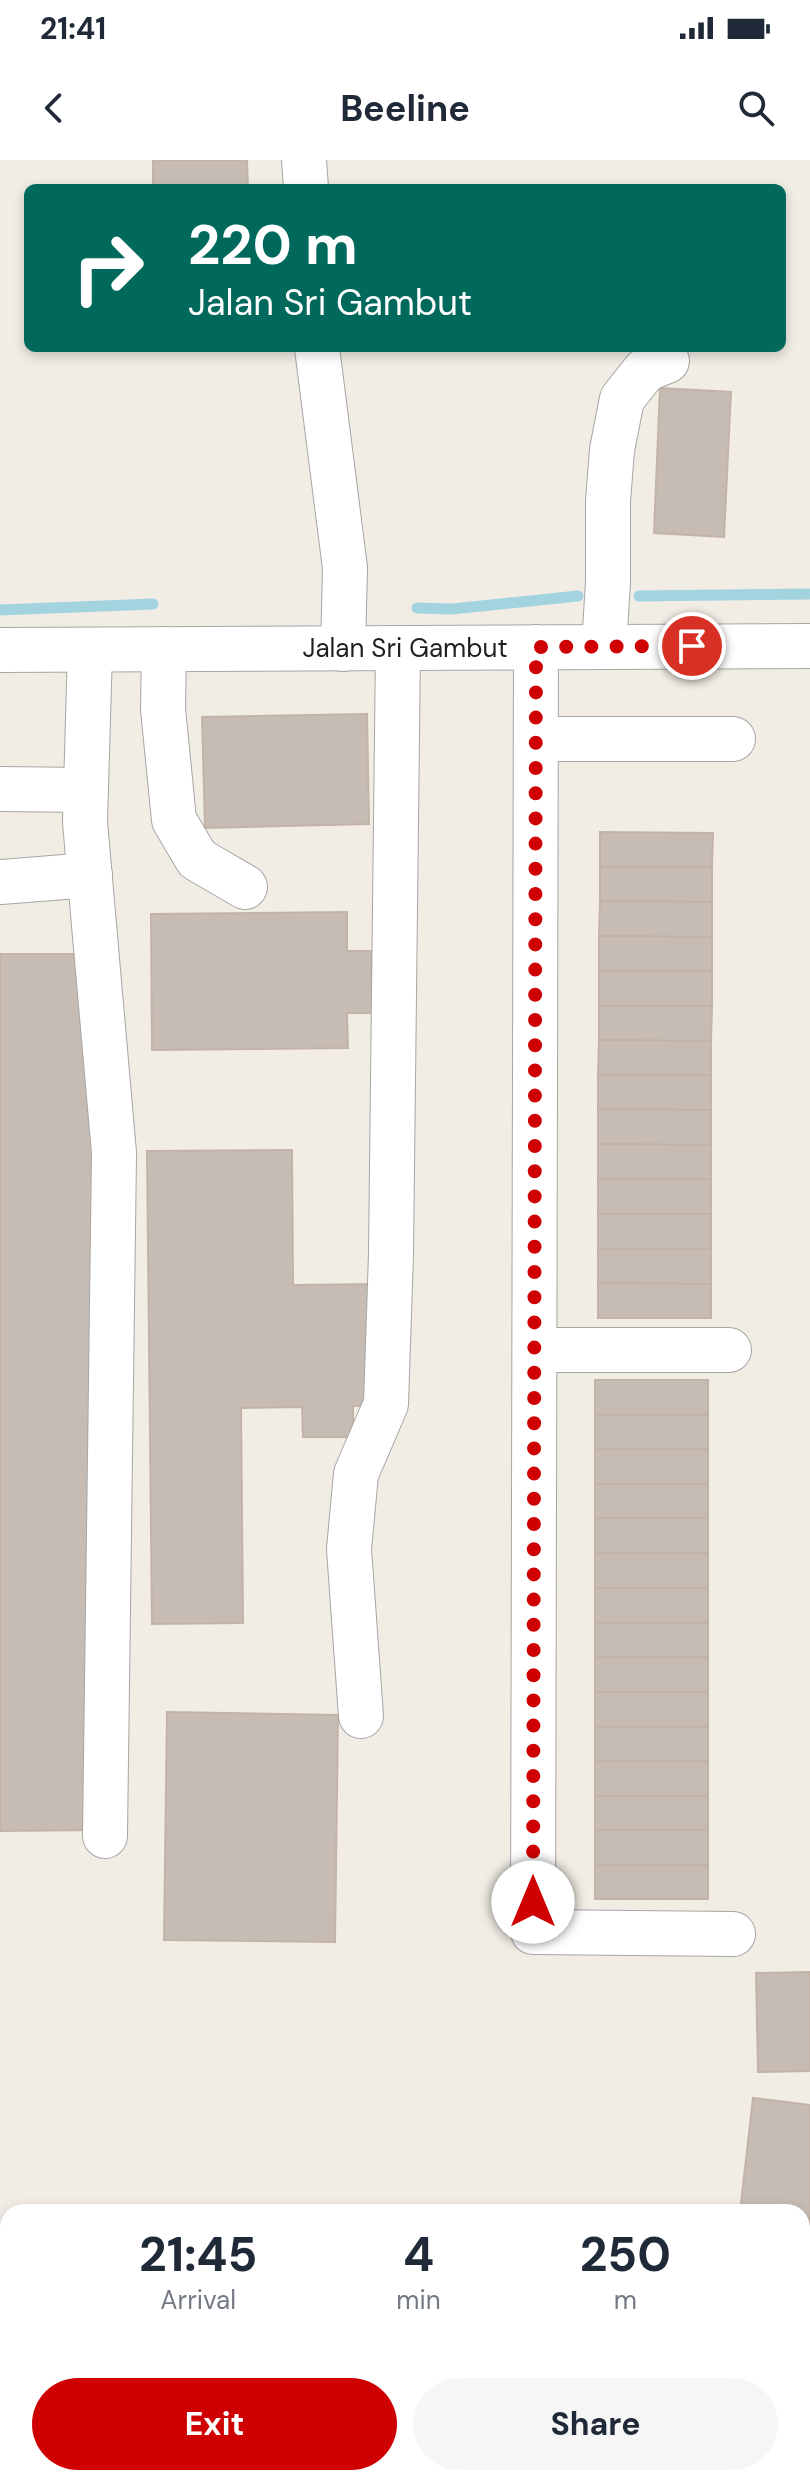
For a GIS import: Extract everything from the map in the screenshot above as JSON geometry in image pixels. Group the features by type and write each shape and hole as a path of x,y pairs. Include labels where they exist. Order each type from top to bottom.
{"street":[{"path":"304,160 306,184"},
{"path":"318,352 345,568 343,649"},
{"path":"604,647 609,488 612,450 622,399 645,370 667,361"},
{"name":"Jalan Sri Gambut","path":"0,650 810,646"},
{"path":"536,647 533,1932 733,1934"},
{"path":"361,1716 349,1549 356,1474 386,1404 391,1254 398,648"},
{"path":"164,649 163,709 174,820 197,859 245,887"},
{"path":"90,650 85,822 114,1153 105,1836"},
{"path":"536,739 733,739"},
{"path":"0,789 86,790"},
{"path":"0,882 90,875"},
{"path":"535,1350 729,1350"}],"building":[{"path":"153,160 247,160 248,184 153,184"},
{"path":"660,388 731,392 724,537 654,533"},
{"path":"367,714 369,824 205,828 202,717"},
{"path":"600,832 713,833 712,867 600,867"},
{"path":"600,867 712,867 712,902 600,901"},
{"path":"600,901 712,902 712,937 599,936"},
{"path":"347,912 347,951 371,951 372,1013 347,1013 348,1048 152,1050 151,914"},
{"path":"599,936 712,937 712,971 599,971"},
{"path":"0,954 93,954 96,1830 0,1831"},
{"path":"599,971 712,971 712,1006 599,1006"},
{"path":"599,1006 712,1006 711,1041 599,1040"},
{"path":"599,1040 711,1041 711,1075 598,1075"},
{"path":"598,1075 711,1075 711,1110 598,1109"},
{"path":"598,1109 711,1110 711,1145 598,1144"},
{"path":"598,1144 711,1145 711,1179 598,1179"},
{"path":"292,1150 293,1285 381,1284 382,1406 353,1406 353,1437 303,1437 302,1407 241,1408 243,1623 152,1624 147,1151"},
{"path":"598,1179 711,1179 711,1214 598,1214"},
{"path":"598,1214 711,1214 711,1249 598,1249"},
{"path":"598,1249 711,1249 711,1284 598,1283"},
{"path":"598,1283 711,1284 711,1318 598,1318"},
{"path":"595,1380 708,1380 708,1415 595,1415"},
{"path":"595,1415 708,1415 708,1449 595,1449"},
{"path":"595,1449 708,1449 708,1484 595,1484"},
{"path":"595,1484 708,1484 708,1518 595,1518"},
{"path":"595,1518 708,1518 708,1553 595,1553"},
{"path":"595,1553 708,1553 708,1588 595,1588"},
{"path":"595,1588 708,1588 708,1623 595,1623"},
{"path":"595,1623 708,1623 708,1657 595,1657"},
{"path":"595,1657 708,1657 708,1692 595,1692"},
{"path":"595,1692 708,1692 708,1727 595,1727"},
{"path":"167,1712 338,1715 335,1942 164,1940"},
{"path":"595,1727 708,1727 708,1761 595,1761"},
{"path":"595,1761 708,1761 708,1796 595,1796"},
{"path":"595,1796 708,1796 708,1830 595,1830"},
{"path":"595,1830 708,1830 708,1865 595,1865"},
{"path":"595,1865 708,1865 708,1899 595,1899"},
{"path":"810,1972 810,2071 758,2072 756,1973"},
{"path":"753,2098 810,2105 810,2204 741,2204"}],"waterway":[{"path":"639,596 810,594"},
{"path":"417,608 452,609 578,596"},
{"path":"0,610 153,604"}],"route":[{"path":"533,1902 536,647 692,646"}]}
